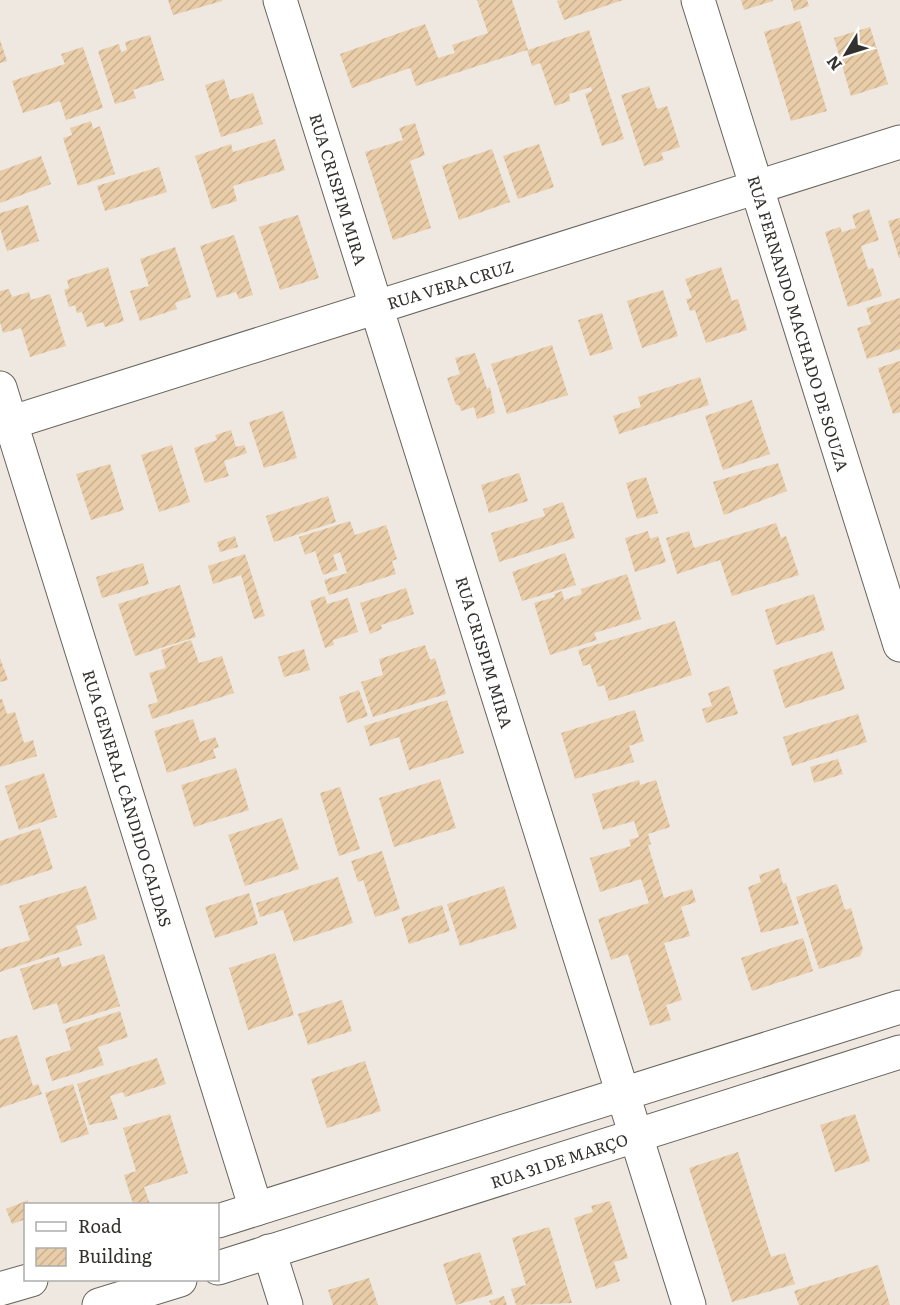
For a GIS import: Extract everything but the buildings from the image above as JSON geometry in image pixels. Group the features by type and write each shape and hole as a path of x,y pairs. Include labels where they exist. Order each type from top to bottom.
{"street":[{"name":"RUA CRISPIM MIRA","path":"280,0 689,1305"},
{"name":"RUA FERNANDO MACHADO DE SOUZA","path":"698,0 900,645"},
{"name":"RUA VERA CRUZ","path":"5,424 900,142"},
{"name":"RUA GENERAL CÂNDIDO CALDAS","path":"0,388 5,424 256,1209"},
{"path":"219,1221 900,1007"},
{"name":"RUA 31 DE MARÇO","path":"219,1268 900,1052"},
{"path":"269,1251 286,1305"},
{"path":"0,1289 28,1281"},
{"path":"99,1305 177,1281"}]}
